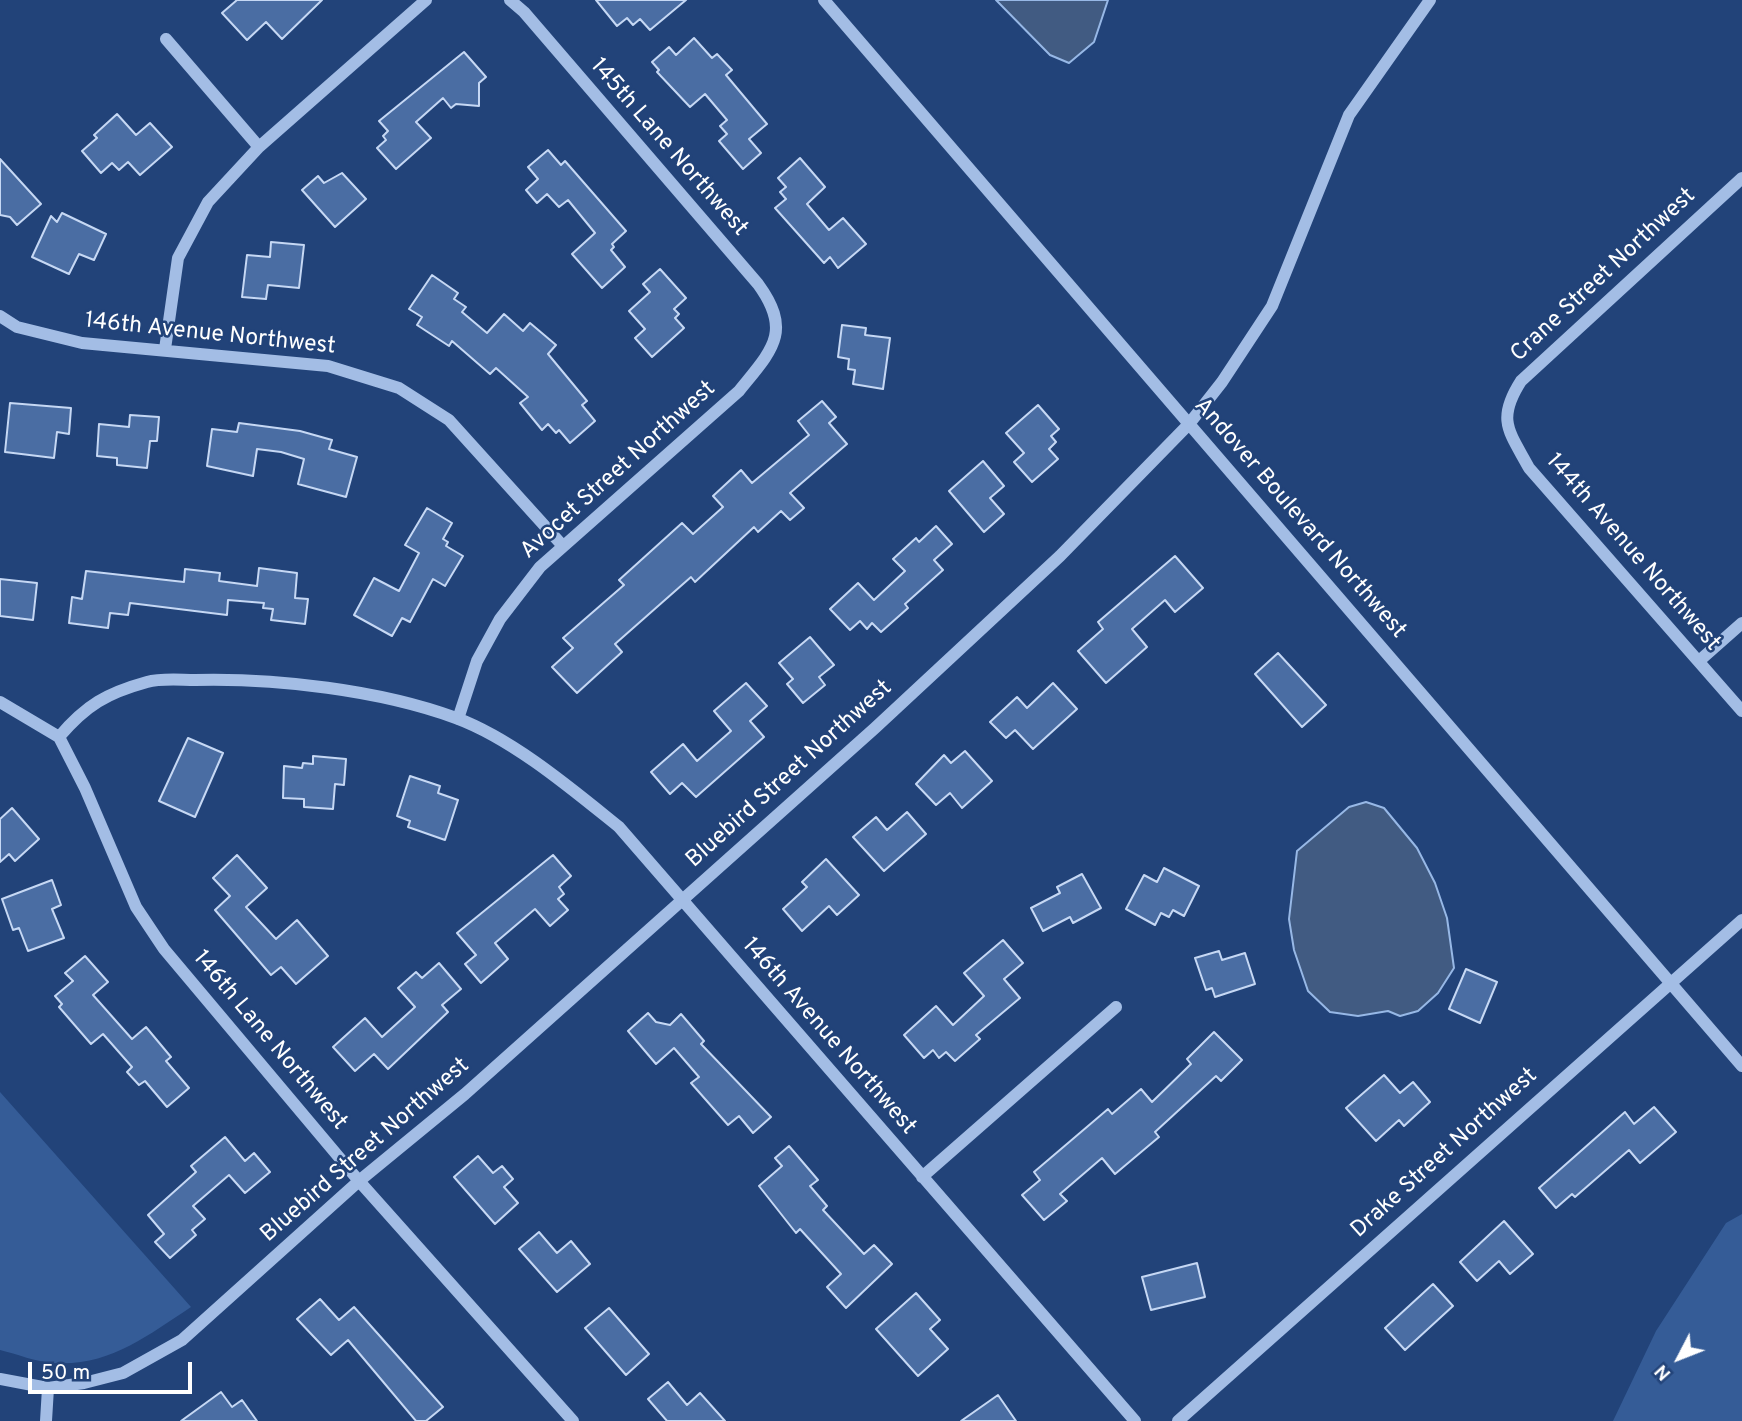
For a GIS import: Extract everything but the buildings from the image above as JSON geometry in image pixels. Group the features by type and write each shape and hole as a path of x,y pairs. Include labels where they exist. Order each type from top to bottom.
{"street":[{"path":"165,349 178,258 208,202 259,147 426,0"},
{"name":"145th Lane Northwest","path":"510,0 524,12 758,284 774,306 778,332"},
{"name":"Andover Boulevard Northwest","path":"824,0 1742,1066"},
{"name":"Bluebird Street Northwest","path":"0,1379 48,1388 85,1383 123,1373 182,1340 359,1181 465,1094 875,729 1041,574 1189,424 1222,382 1272,306 1349,115 1430,0"},
{"path":"166,39 259,147"},
{"name":"Crane Street Northwest","path":"1505,413 1508,402 1521,381 1742,178"},
{"name":"146th Avenue Northwest","path":"0,316 17,327 82,343 328,366 399,388 449,420 562,545"},
{"name":"Avocet Street Northwest","path":"457,719 477,661 500,619 540,566 739,391 762,362 778,332"},
{"name":"144th Avenue Northwest","path":"1505,413 1512,436 1529,468 1742,711"},
{"path":"1699,661 1742,623"},
{"name":"146th Avenue Northwest","path":"59,737 81,711 112,694 150,681 229,679 317,687 457,719 553,774 610,819 1135,1421"},
{"path":"0,702 59,737"},
{"name":"146th Lane Northwest","path":"59,737 85,788 136,907 164,949 359,1181 573,1421"},
{"name":"Drake Street Northwest","path":"1178,1421 1742,920"},
{"path":"922,1177 1116,1007"},
{"path":"46,1421 48,1388"}],"shaded area":[{"path":"996,0 1108,0 1094,42 1069,63 1050,55"},
{"path":"1366,802 1384,808 1417,848 1435,883 1447,918 1454,968 1438,993 1418,1011 1400,1016 1388,1011 1358,1016 1330,1012 1308,991 1294,950 1289,919 1297,851 1349,807"},
{"path":"0,1092 191,1307 143,1339 92,1360 53,1363 0,1350"},
{"path":"1742,1214 1742,1421 1613,1421 1656,1331 1726,1223"}]}
